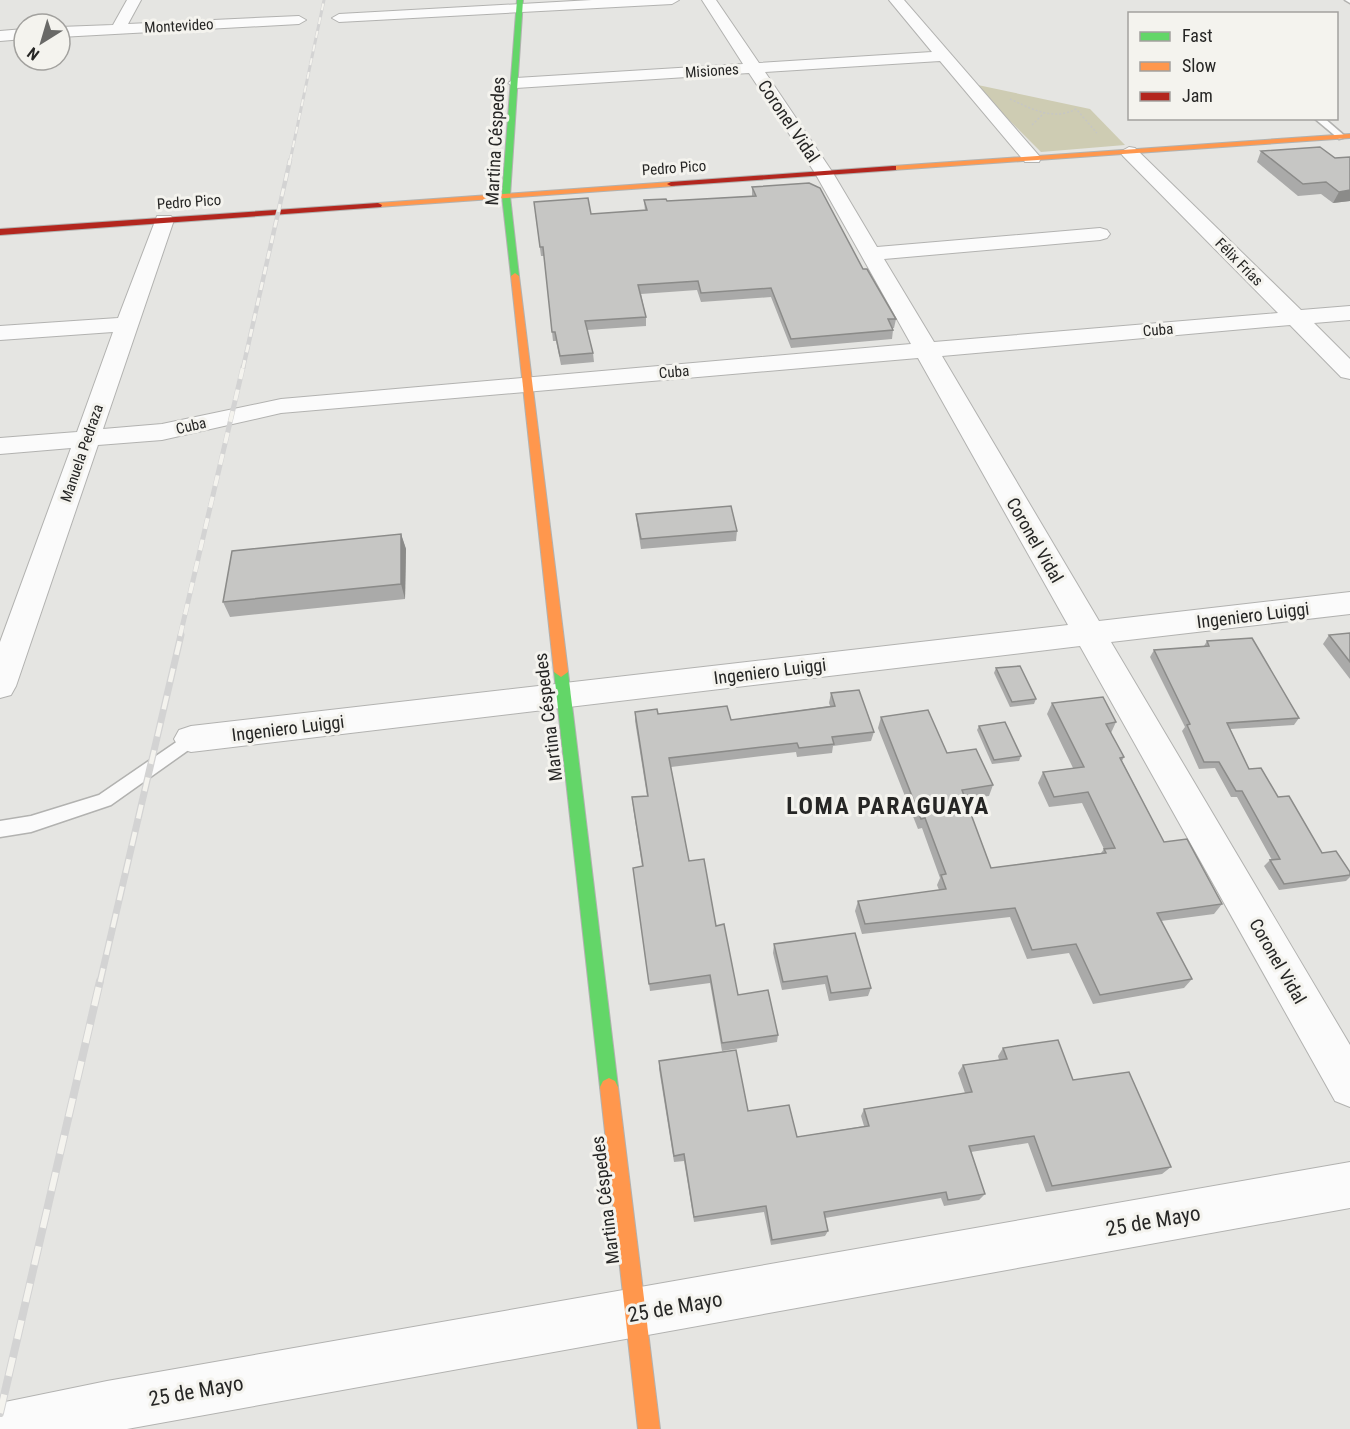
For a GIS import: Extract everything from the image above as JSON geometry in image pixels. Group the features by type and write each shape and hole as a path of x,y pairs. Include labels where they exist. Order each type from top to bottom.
{"street":[{"path":"118,29 134,0"},
{"path":"339,18 520,4 672,0"},
{"name":"Coronel Vidal","path":"709,0 824,173 1350,1086"},
{"path":"896,0 1032,158"},
{"name":"Martina Céspedes","path":"520,4 506,196 649,1429"},
{"name":"Montevideo","path":"72,31 299,20"},
{"name":"Misiones","path":"516,83 944,56"},
{"name":"Pedro Pico","path":"0,232 1346,136"},
{"name":"Félix Frías","path":"1129,152 1350,372"},
{"name":"Manuela Pedraza","path":"0,686 13,616 87,438 164,220"},
{"path":"870,254 1100,234"},
{"name":"Cuba","path":"0,446 162,432 280,406 1350,313"},
{"path":"0,333 128,324"},
{"name":"Ingeniero Luiggi","path":"191,739 1350,603"},
{"name":"25 de Mayo","path":"0,1429 106,1407 1350,1185"}],"lane":[{"path":"1321,120 1346,136"},
{"path":"0,829 31,824 105,800 191,739"}],"path":[{"path":"1010,99 1053,117 1066,116 1076,110 1099,135"},
{"path":"1026,132 1044,112"}],"shaded area":[{"path":"973,84 1090,109 1125,145 1041,152"}],"building":[{"path":"1320,147 1335,158 1350,157 1350,190 1339,192 1326,182 1303,184 1261,151"},
{"path":"809,183 820,188 863,269 867,269 896,319 888,319 893,330 791,339 771,288 701,293 698,281 638,285 646,317 585,321 593,353 560,356 555,332 552,332 543,247 540,247 534,202 588,198 591,214 647,210 644,200 666,199 667,201 756,196 752,187"},
{"path":"731,506 737,531 641,539 636,514"},
{"path":"401,534 401,584 223,602 232,551"},
{"path":"1350,633 1350,662 1329,635"},
{"path":"1252,638 1299,718 1227,723 1249,769 1261,768 1278,797 1289,796 1322,853 1336,851 1350,875 1284,884 1270,860 1280,859 1242,791 1236,791 1219,762 1204,762 1187,725 1190,724 1154,650 1209,646 1207,641"},
{"path":"1020,666 1036,699 1012,702 996,668"},
{"path":"859,690 874,732 832,737 834,744 799,748 797,743 669,758 689,861 704,859 716,926 724,924 738,995 768,990 778,1035 722,1043 710,975 649,984 633,868 643,866 632,797 648,796 635,712 657,709 658,714 727,706 731,720 835,706 831,693"},
{"path":"1103,697 1116,722 1106,724 1124,757 1120,758 1164,842 1187,839 1222,904 1157,913 1192,979 1100,995 1076,944 1032,950 1015,908 865,924 858,901 946,889 941,875 946,874 925,818 921,819 881,717 928,710 947,753 976,749 993,785 962,790 991,868 1106,853 1104,849 1115,848 1088,792 1054,797 1043,772 1084,767 1052,703"},
{"path":"1005,722 1021,756 994,760 979,726"},
{"path":"855,933 871,988 831,993 827,976 783,982 774,944"},
{"path":"1058,1040 1073,1080 1129,1072 1171,1167 1052,1186 1034,1136 969,1146 985,1194 948,1200 946,1192 824,1212 828,1231 772,1240 766,1206 694,1217 684,1154 674,1156 659,1061 736,1050 748,1111 789,1105 797,1137 869,1126 864,1109 972,1092 963,1065 1007,1059 1003,1048"}],"railway":[{"path":"290,161 324,0"},
{"path":"243,368 290,160"},
{"path":"180,636 243,367"},
{"path":"100,982 181,635"},
{"path":"0,1413 100,981"}],"traffic: fast":[{"path":"515,276 506,196 520,0"},
{"path":"561,672 609,1087"}],"traffic: slow":[{"path":"893,168 1350,136"},
{"path":"378,205 671,184"},
{"path":"515,276 561,672"},
{"path":"609,1087 649,1429"}],"traffic: jam":[{"path":"671,184 893,168"},
{"path":"0,232 378,205"}],"district":[{"name":"LOMA PARAGUAYA","path":"888,806"}]}
